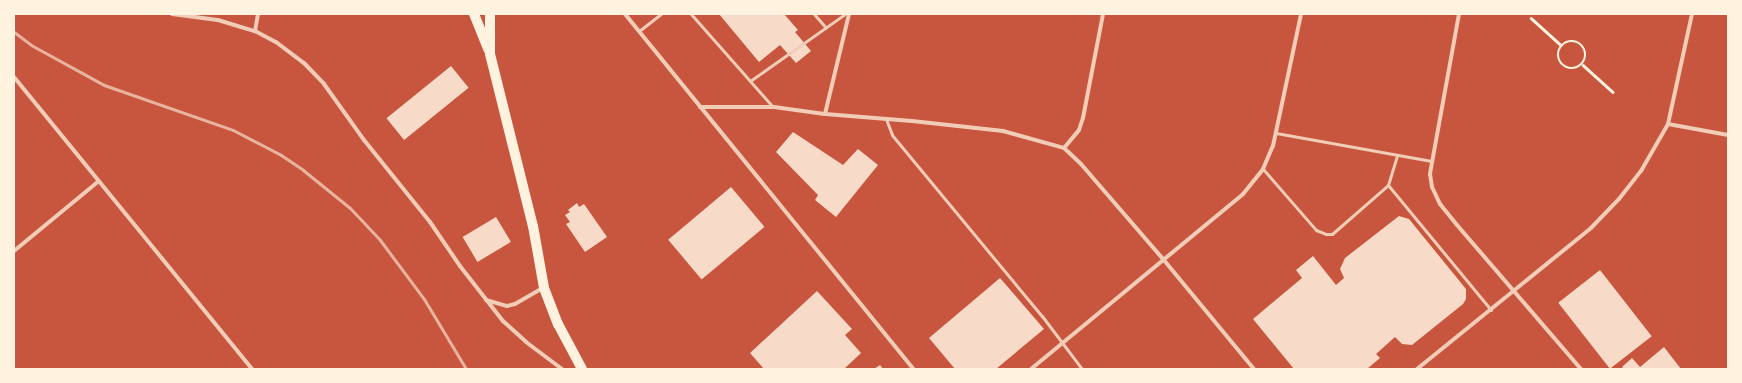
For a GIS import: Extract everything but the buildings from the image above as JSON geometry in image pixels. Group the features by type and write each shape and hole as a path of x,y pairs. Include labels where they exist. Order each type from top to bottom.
{"main road":[{"path":"474,14 490,54 533,226 544,288 558,324 582,369"},
{"path":"490,14 490,54"}],"street":[{"path":"172,14 218,20 255,31 282,46 304,63 324,84 364,140 430,222 485,300 503,321 526,342 562,369"},
{"path":"255,31 258,14"},
{"path":"625,14 914,369"},
{"path":"825,114 849,14"},
{"path":"1064,148 1079,130 1083,118 1103,14"},
{"path":"1031,369 1243,194 1263,169 1273,146 1276,134 1301,14"},
{"path":"1459,14 1432,161 1430,174 1432,187 1440,204 1581,369"},
{"path":"1419,369 1591,228 1619,199 1641,171 1668,124 1692,14"},
{"path":"14,77 252,369"},
{"path":"700,107 774,108 1002,131 1064,148 1081,164 1163,259 1254,369"},
{"path":"1668,124 1728,135"},
{"path":"14,251 99,180"},
{"path":"485,300 507,306 515,304 544,288"}],"lane":[{"path":"639,31 661,14"},
{"path":"691,14 774,108"},
{"path":"814,14 826,28"},
{"path":"750,81 846,14"},
{"path":"886,119 892,135 1042,316 1061,344 1082,369"},
{"path":"1276,134 1432,161"},
{"path":"1263,169 1316,230 1326,234 1335,232 1388,185 1397,155"},
{"path":"1388,185 1491,310"}],"path":[{"path":"1531,18 1561,45"},
{"path":"1569,41 1582,44 1586,56 1583,65 1574,69 1569,69 1561,64 1558,55 1561,45 1569,41"},
{"path":"1583,65 1613,92"}],"railway":[{"path":"14,32 31,45 104,85 233,130 281,155 303,170 350,208 380,240 424,299 466,369"}]}
